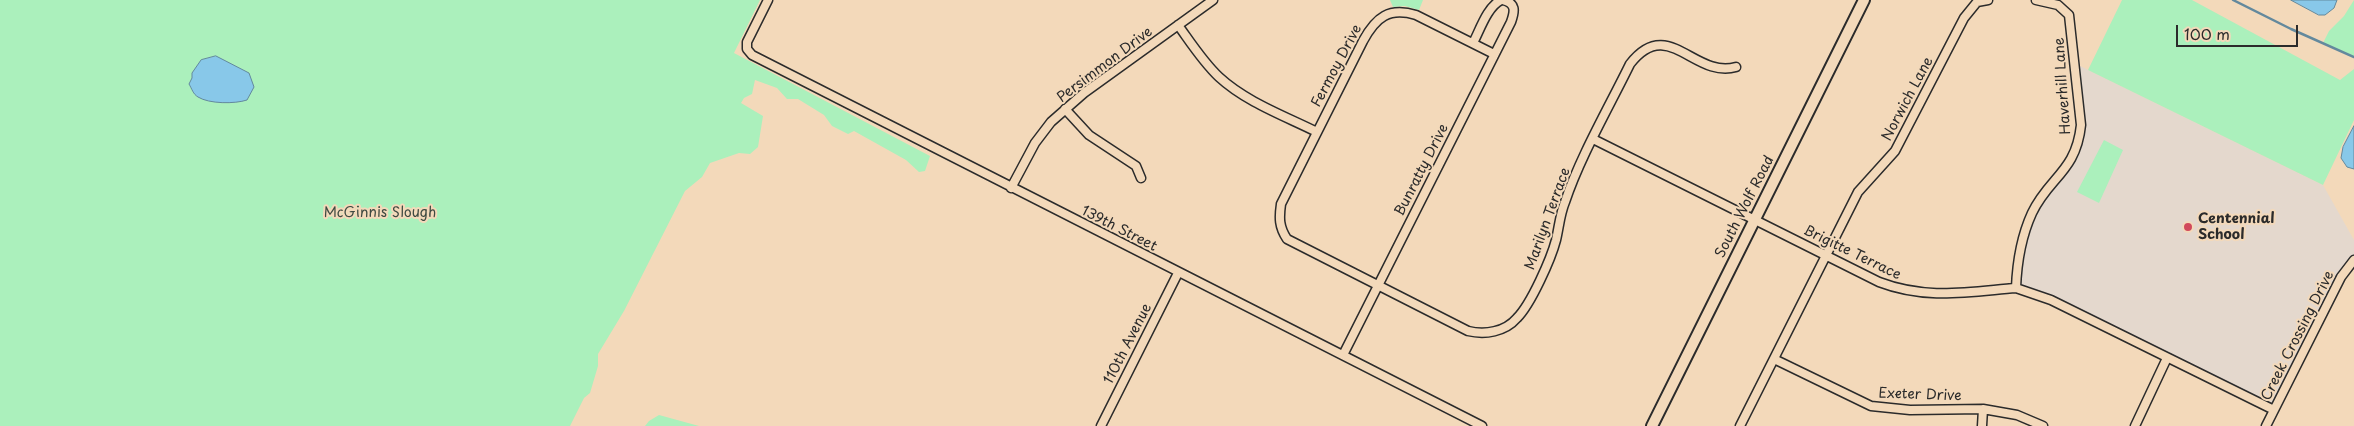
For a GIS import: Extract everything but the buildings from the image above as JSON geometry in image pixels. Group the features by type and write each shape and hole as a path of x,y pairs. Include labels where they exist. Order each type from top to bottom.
{"main road":[{"name":"South Wolf Road","path":"1652,426 1864,0"}],"street":[{"name":"139th Street","path":"768,0 747,42 747,49 760,60 1482,426"},
{"name":"Persimmon Drive","path":"1011,188 1035,143 1065,109 1084,93 1213,0"},
{"name":"Bunratty Drive","path":"1343,355 1514,13 1514,6 1509,1 1502,0 1495,3 1474,43"},
{"name":"Norwich Lane","path":"1740,426 1858,192 1895,151 1964,18 1977,2 1988,0"},
{"name":"Haverhill Lane","path":"2016,288 2022,241 2032,212 2072,161 2079,143 2081,125 2069,15 2058,5 2036,0"},
{"name":"Fermoy Drive","path":"1378,286 1286,239 1280,228 1280,204 1371,26 1390,12 1403,11 1416,14 1494,54"},
{"path":"1178,26 1201,57 1220,78 1243,95 1317,132"},
{"name":"Marilyn Terrace","path":"1378,286 1468,331 1491,332 1514,321 1524,310 1549,260 1564,203 1630,64 1638,54 1648,46 1658,44 1668,46 1714,68 1726,70 1736,67"},
{"path":"1065,109 1090,135 1136,166 1141,178"},
{"name":"Brigitte Terrace","path":"1593,139 1879,282 1901,291 1936,294 2016,288 2051,300 2274,410"},
{"name":"Creek Crossing Drive","path":"2266,426 2342,277 2354,260"},
{"name":"110th Avenue","path":"1101,426 1178,273"},
{"path":"2135,426 2167,358"},
{"name":"Exeter Drive","path":"1774,359 1871,406 1910,410 1983,409 2017,415 2043,426"},
{"path":"1982,426 1983,409"}],"shaded area":[{"name":"Centennial School","path":"2078,65 2323,185 2354,240 2354,256 2340,275 2274,408 2017,286 2020,257 2034,213 2074,161 2081,144 2083,125"}],"green space":[{"name":"McGinnis Slough","path":"0,0 760,0 734,53 930,156 925,171 919,172 906,160 854,131 848,134 832,126 824,115 798,99 787,99 777,88 755,80 752,94 744,98 741,103 763,116 758,147 750,154 739,153 710,163 702,177 685,191 624,311 598,354 598,366 590,393 584,398 570,426 0,426"},
{"path":"1390,0 1423,0 1419,10 1405,6 1393,7"},
{"path":"2122,0 2192,0 2340,80 2354,69 2354,120 2323,185 2088,70"},
{"path":"2354,0 2354,57 2323,43 2329,31 2344,16"},
{"path":"2104,140 2123,150 2099,203 2077,192"},
{"path":"659,415 699,426 645,426"}],"water":[{"path":"2291,0 2337,0 2334,8 2325,15 2319,15"},
{"path":"216,56 249,73 254,87 247,100 229,103 215,102 198,97 194,93 189,84 192,73 201,60"},
{"path":"2354,126 2354,169 2347,167 2341,158 2343,147"}],"waterway":[{"path":"2233,0 2291,29 2354,57"}],"place":[{"name":"Centennial School","path":"2188,227"}]}
